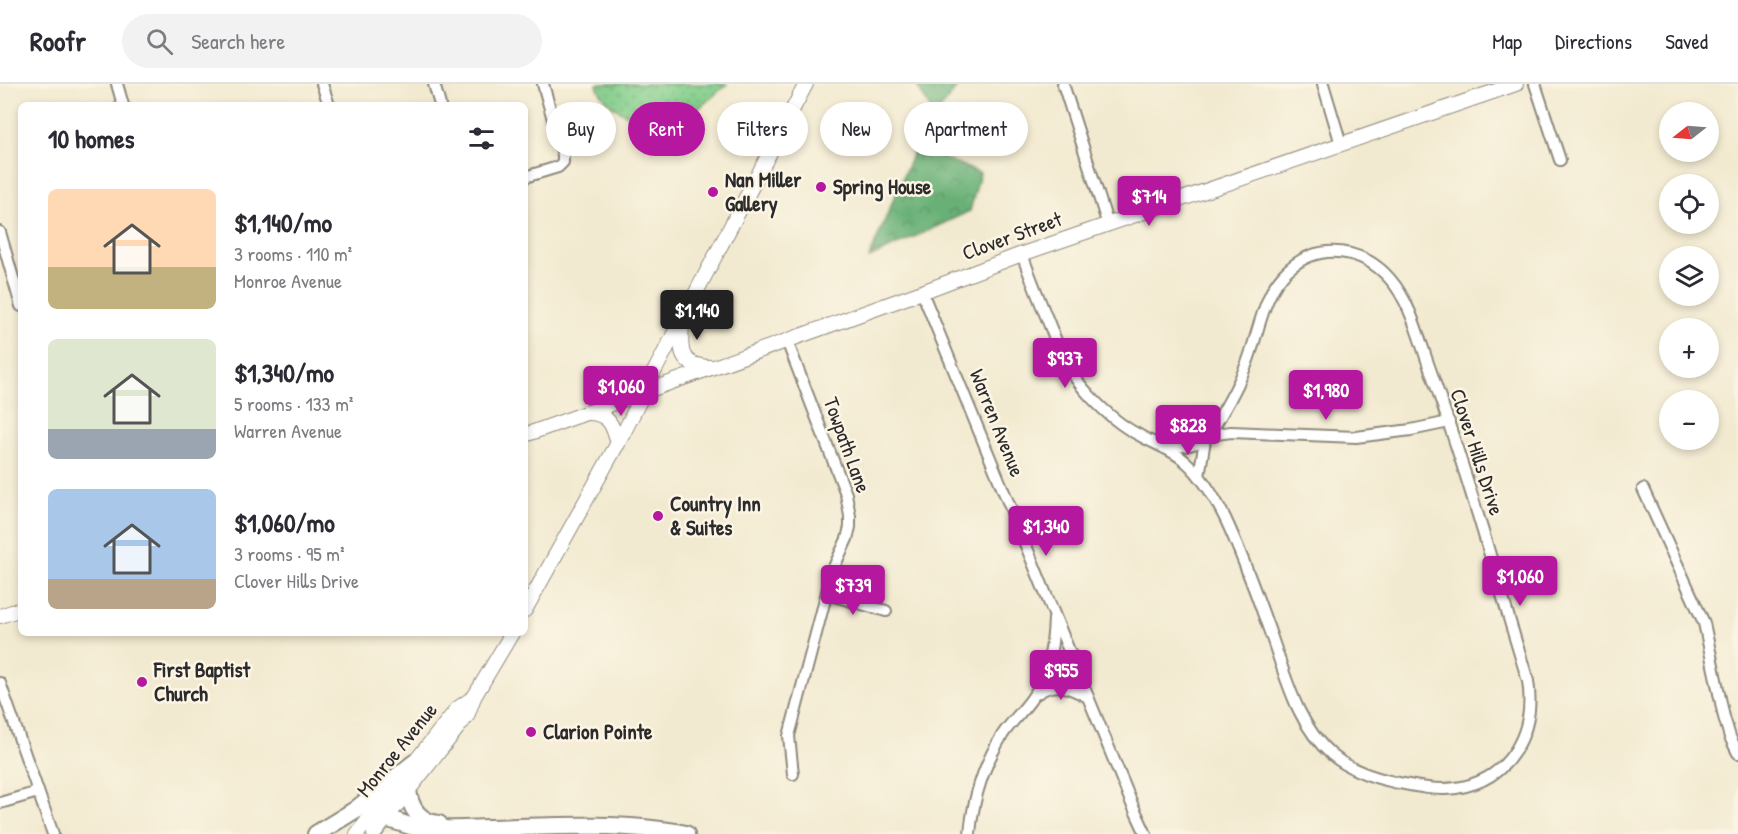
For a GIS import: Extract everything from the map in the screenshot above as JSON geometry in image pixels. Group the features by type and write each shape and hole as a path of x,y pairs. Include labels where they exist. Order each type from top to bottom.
{"highway":[{"path":"316,834 355,810 414,763"},
{"path":"408,790 414,812 430,823 467,829"},
{"path":"376,823 400,823 425,830 540,826 629,828 686,834"}],"main road":[{"path":"528,605 618,444 806,84"},
{"name":"Clover Street","path":"528,434 1022,254 1516,84"},
{"path":"683,317 681,349 684,357 694,366 712,367"},
{"path":"587,413 595,413 608,420 613,427 618,444"},
{"path":"0,616 18,610"},
{"name":"Monroe Avenue","path":"357,834 376,823 408,790 467,716 474,697 510,636"},
{"name":"Monroe Avenue","path":"376,823 414,763 458,708 474,697"}],"street":[{"path":"117,84 122,102"},
{"path":"322,84 327,102"},
{"path":"434,84 439,102"},
{"path":"528,176 558,167 563,162 543,84"},
{"path":"1063,84 1108,225"},
{"path":"1323,84 1341,144"},
{"path":"1535,84 1560,160"},
{"path":"0,232 18,295"},
{"name":"Clover Hills Drive","path":"1022,254 1064,360 1073,377 1091,397 1136,434 1186,460 1199,476 1225,518 1239,549 1299,711 1325,749 1356,771 1386,780 1439,789 1467,786 1491,776 1509,760 1522,739 1529,720 1528,681 1449,422 1413,321 1396,288 1382,271 1364,258 1345,252 1325,251 1297,262 1278,280 1266,306 1238,385 1207,438 1199,476"},
{"name":"Warren Avenue","path":"922,292 1146,834"},
{"name":"Towpath Lane","path":"787,341 849,504 850,516 847,539 833,569 789,736 793,774"},
{"path":"1164,448 1182,446 1231,432 1355,437 1411,430 1449,422"},
{"path":"1643,489 1704,623 1724,717 1738,753"},
{"path":"828,594 886,611"},
{"path":"970,834 977,794 991,757 1004,734 1034,696 1044,674 1053,642 1054,616"},
{"path":"0,683 53,834"},
{"path":"1034,696 1047,686 1057,686 1072,688 1088,697"},
{"path":"0,803 38,792"}],"green space":[{"path":"597,84 727,84 705,103 628,102 628,115 616,108 616,102 608,102"},
{"path":"916,84 959,84 946,102 926,102"},
{"path":"912,156 939,156 980,173 970,211 869,258"}],"place":[{"name":"Spring House","path":"821,187"},
{"name":"Nan Miller Gallery","path":"713,192"},
{"name":"Country Inn & Suites","path":"658,516"},
{"name":"First Baptist Church","path":"142,682"},
{"name":"Clarion Pointe","path":"531,732"}]}
